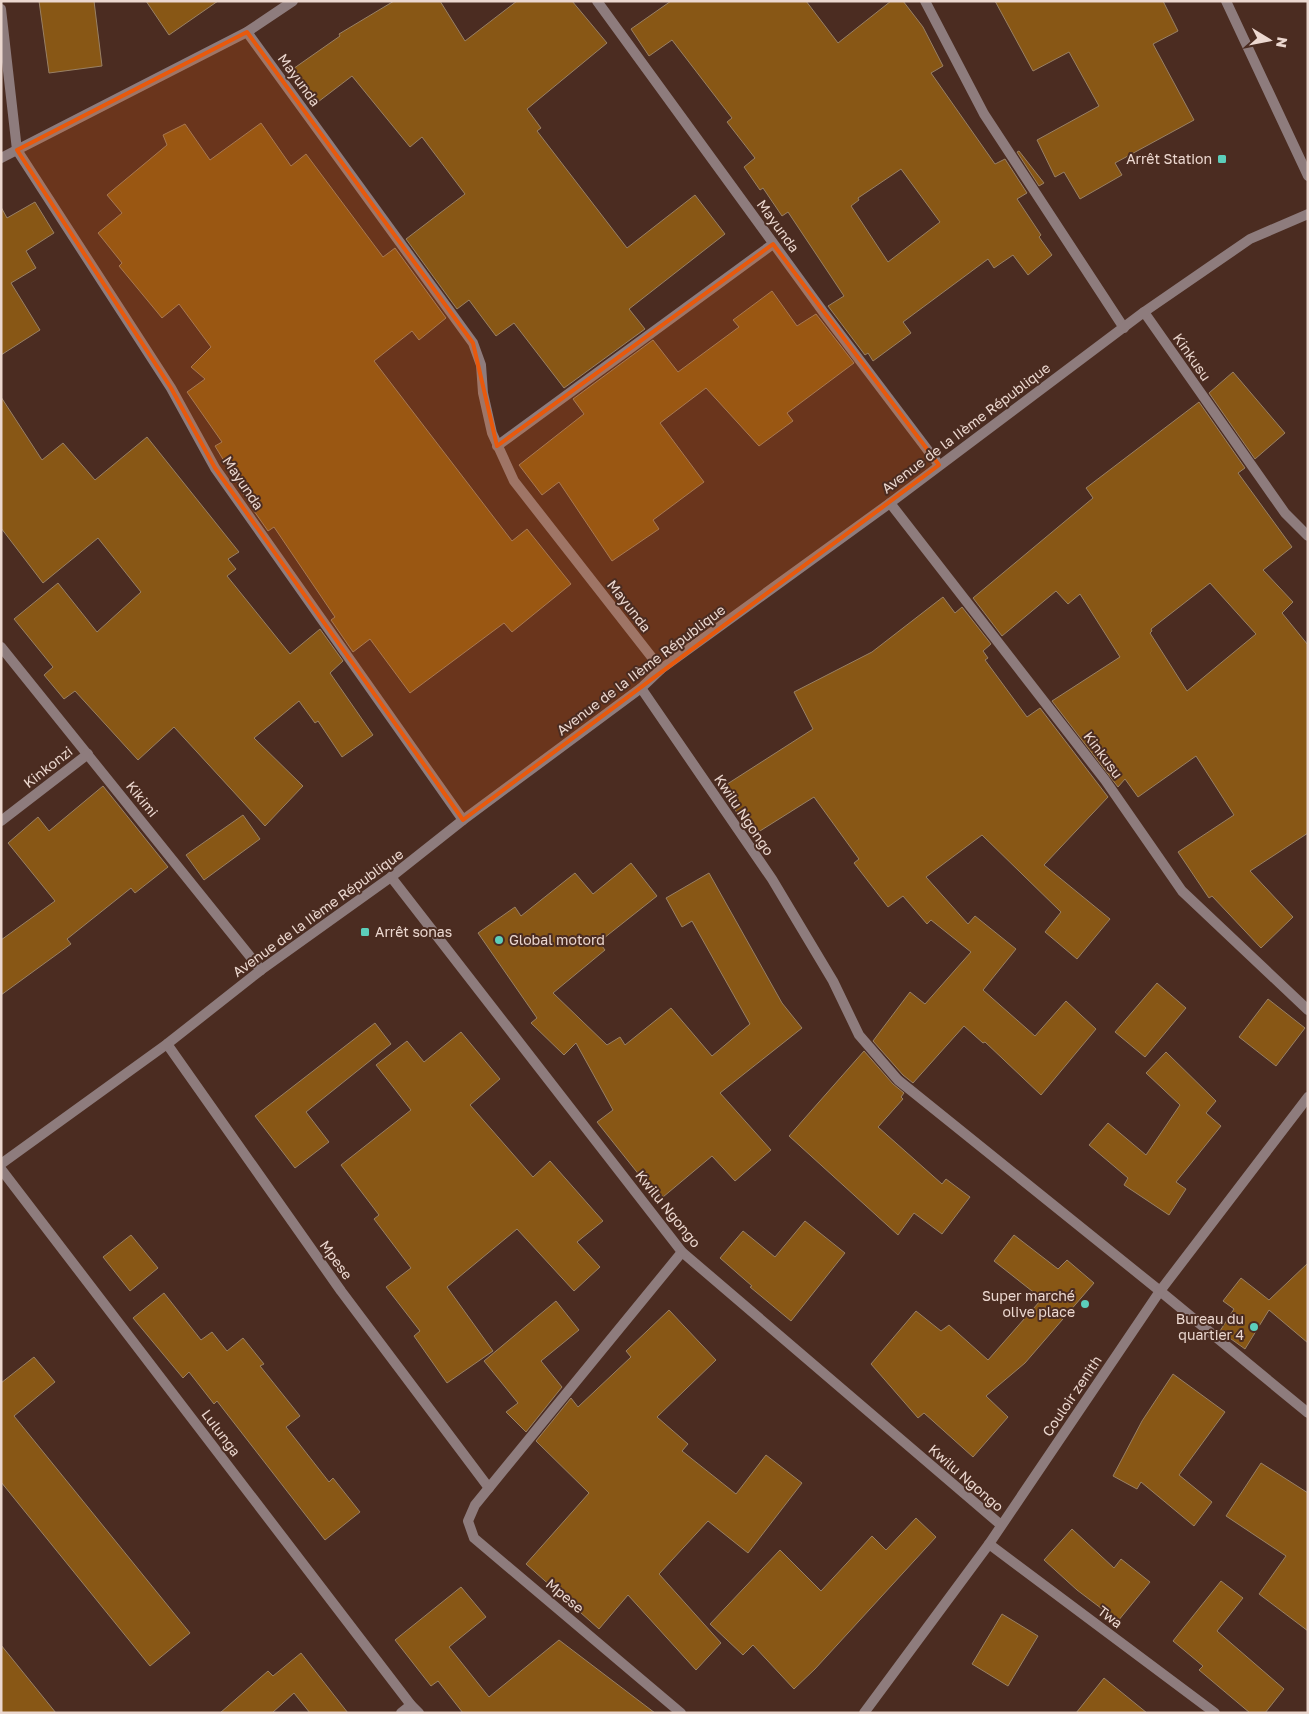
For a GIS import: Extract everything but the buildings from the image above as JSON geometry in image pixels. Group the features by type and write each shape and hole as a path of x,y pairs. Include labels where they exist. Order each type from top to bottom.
{"street":[{"path":"1,158 247,32 293,1"},
{"name":"Mayunda","path":"597,1 773,244 939,465"},
{"path":"925,1 984,114 1124,328"},
{"path":"1226,1 1308,176"},
{"path":"1,9 17,150"},
{"name":"Mayunda","path":"247,32 473,343 481,364 483,393 492,432 514,480 661,670"},
{"name":"Mayunda","path":"17,150 171,388 215,468 463,820"},
{"name":"Avenue de la IIème République","path":"1,1164 167,1044 261,970 391,877 463,820 641,688 661,670 890,503 1144,312 1250,239 1308,214"},
{"path":"497,446 773,244"},
{"name":"Kinkusu","path":"1144,312 1285,513 1308,536"},
{"name":"Kinkusu","path":"890,503 1105,780 1182,891 1308,1010"},
{"name":"Kikimi","path":"1,647 261,970"},
{"name":"Kwilu Ngongo","path":"641,688 772,879 833,981 859,1035 878,1059 898,1080 1160,1291 1308,1414"},
{"name":"Kinkonzi","path":"1,821 88,754"},
{"name":"Kwilu Ngongo","path":"391,877 682,1252 1001,1525"},
{"name":"Mpese","path":"167,1044 341,1291 489,1488"},
{"name":"Couloir zenith","path":"864,1713 989,1544 1160,1291 1308,1098"},
{"name":"Lulunga","path":"1,1169 419,1713"},
{"name":"Mpese","path":"681,1713 474,1538 468,1521 475,1505 682,1252"},
{"name":"Twa","path":"989,1544 1215,1713"},
{"path":"401,1713 411,1705"}],"highlighted area":[{"path":"247,32 473,343 497,446 773,244 939,465 463,820 215,468 171,388 17,150"}],"place":[{"name":"Arrêt Station","path":"1222,159"},
{"name":"Arrêt sonas","path":"365,932"},
{"name":"Global motord","path":"499,940"},
{"name":"Super marché olive place","path":"1085,1304"},
{"name":"Bureau du quartier 4","path":"1254,1327"}]}
